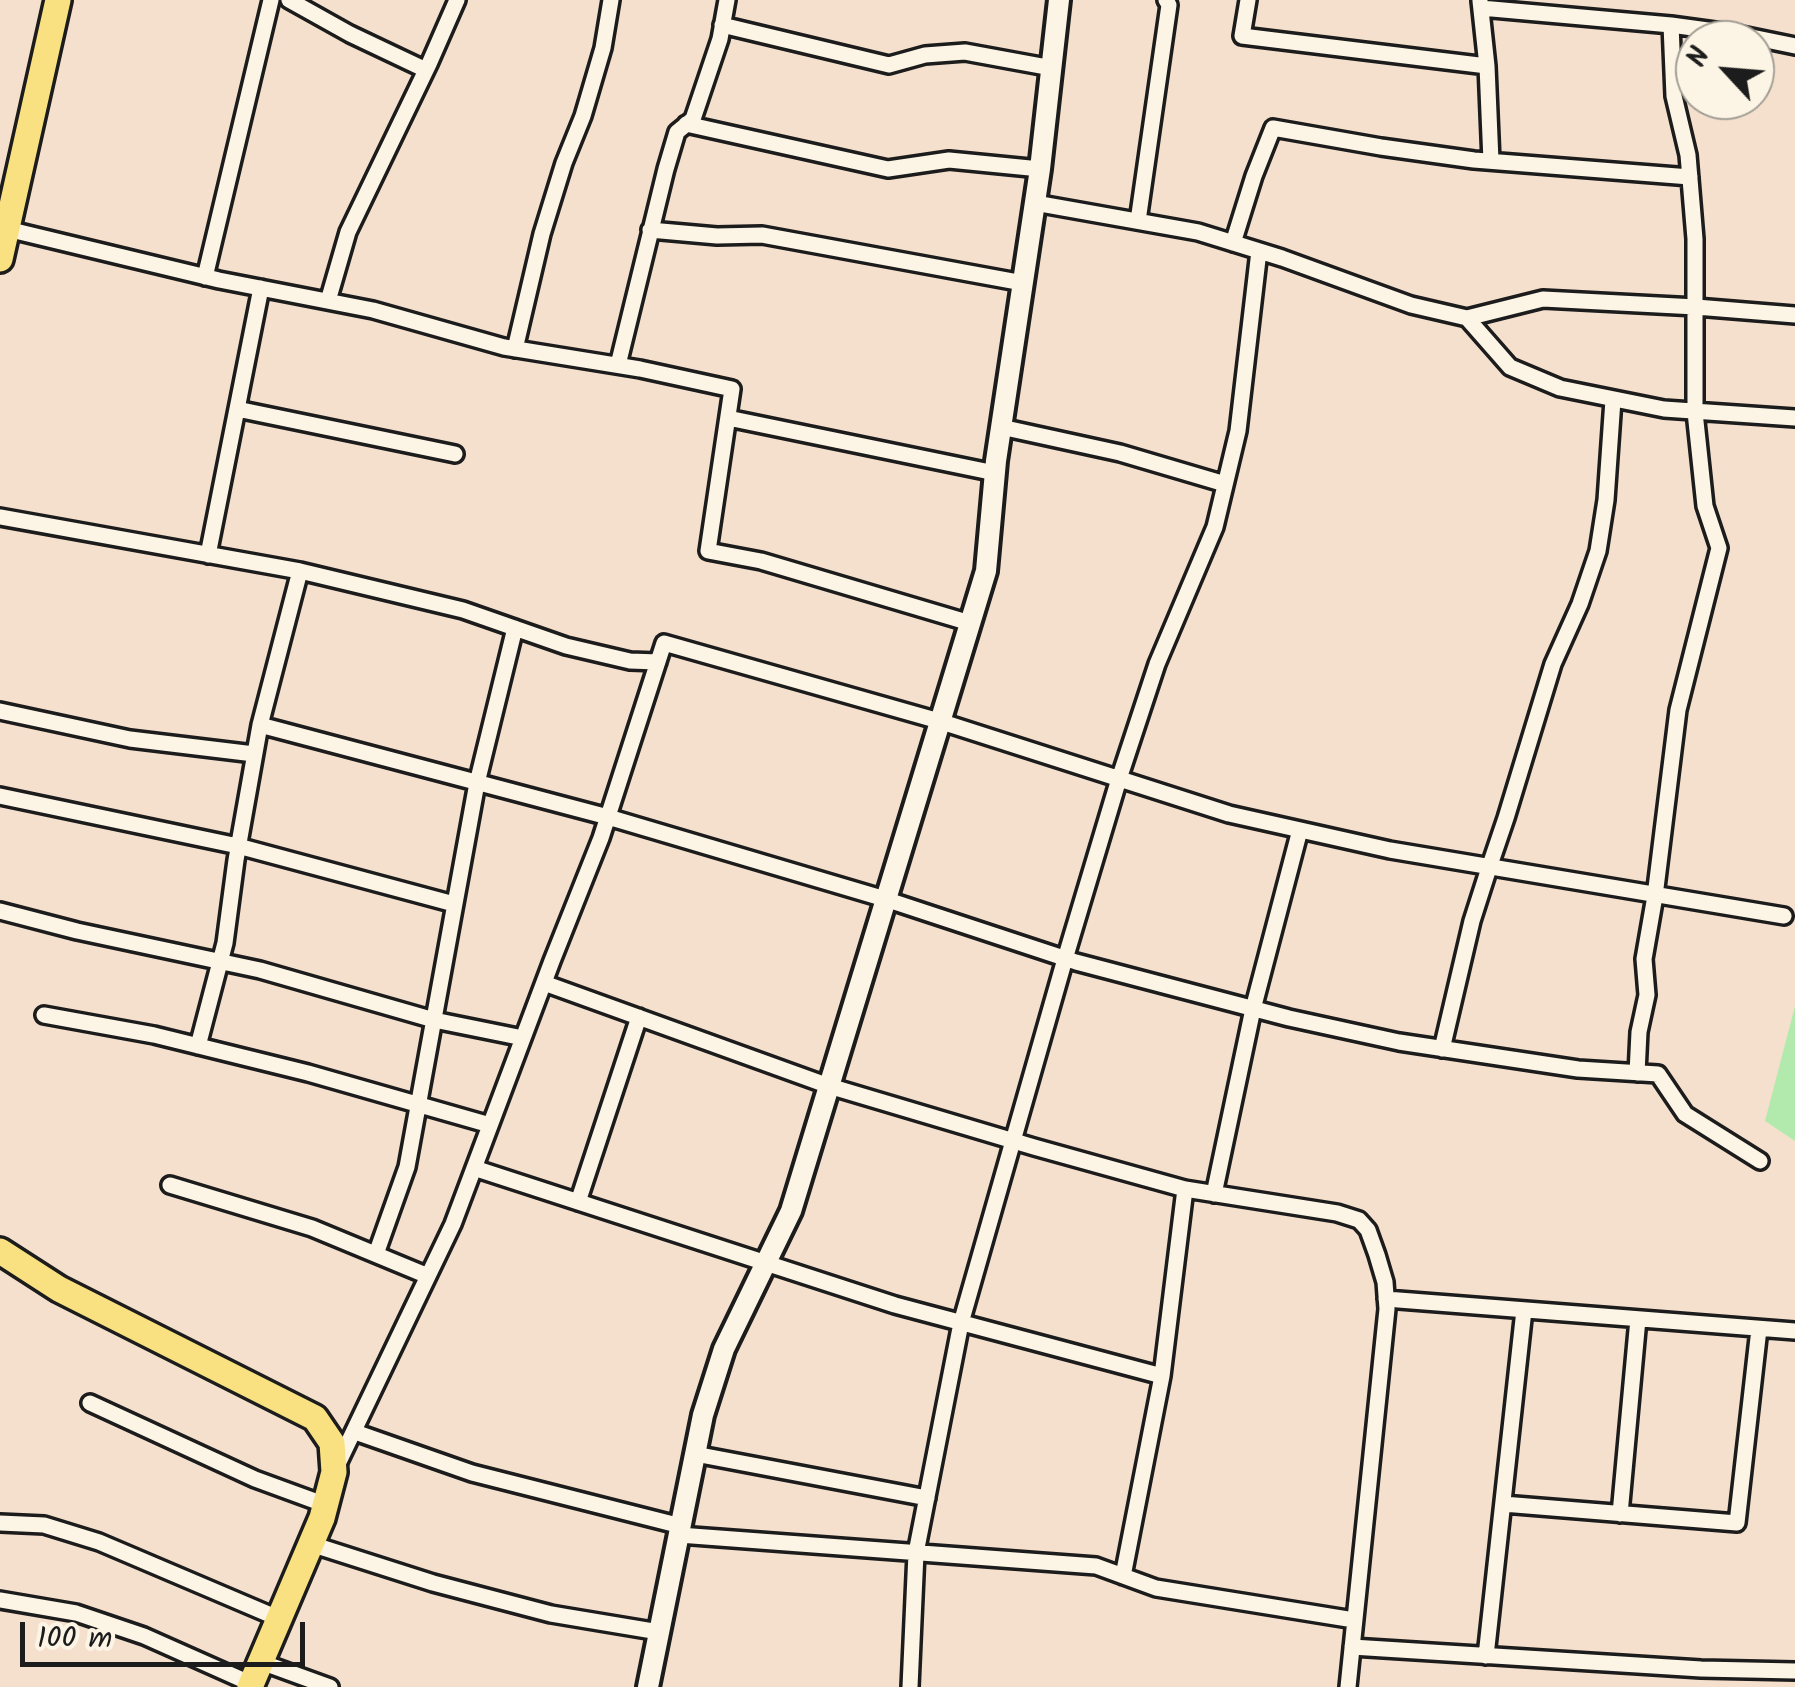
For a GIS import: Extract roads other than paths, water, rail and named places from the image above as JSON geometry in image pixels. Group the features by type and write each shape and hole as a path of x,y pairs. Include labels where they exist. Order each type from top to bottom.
{"highway":[{"path":"2,249 9,174 58,0"},
{"path":"0,1251 59,1288 315,1418 332,1443 334,1472 326,1505 254,1678"}],"street":[{"path":"205,276 270,0"},
{"path":"289,0 426,70"},
{"path":"328,301 348,232 457,0"},
{"path":"516,349 542,234 583,116 603,48 611,0"},
{"path":"618,365 678,132 693,119 720,38 726,0"},
{"path":"648,1687 703,1414 724,1349 792,1210 986,571 995,473 1036,203 1060,0"},
{"path":"1138,221 1169,5 1166,0"},
{"path":"1248,0 1242,36 1487,66"},
{"path":"1491,161 1481,4 1670,25 1795,46"},
{"path":"722,25 889,65 925,55 966,52 1052,68"},
{"path":"1637,1072 1639,1032 1647,995 1644,960 1678,710 1719,548 1705,506 1695,412 1696,307 1690,177 1674,96 1670,25"},
{"path":"686,124 888,170 949,160 1040,169"},
{"path":"1234,243 1254,176 1274,128 1381,148 1491,161 1690,177"},
{"path":"1036,203 1198,232 1410,305 1466,318 1543,300 1795,315"},
{"path":"650,230 717,236 762,235 1023,283"},
{"path":"2,249 205,276 373,310 516,349 732,389 708,551 761,561 970,623"},
{"path":"910,1687 916,1552 961,1323 1119,779 1158,664 1215,527 1238,431 1258,251"},
{"path":"208,555 261,288"},
{"path":"1466,318 1510,366 1560,388 1695,412 1795,418"},
{"path":"1442,1049 1488,868 1553,664 1598,551 1606,500 1612,400"},
{"path":"238,409 455,454"},
{"path":"728,418 995,473"},
{"path":"1002,427 1120,453 1226,484"},
{"path":"0,517 300,571 462,610 566,646 630,662 658,662"},
{"path":"198,1046 225,943 260,725 300,571"},
{"path":"376,1254 407,1166 477,783 515,628"},
{"path":"334,1472 453,1224 608,817 664,643 939,721 1229,814 1390,850 1784,916"},
{"path":"0,711 130,739 254,754"},
{"path":"260,725 608,817 885,899 1064,958 1253,1009 1442,1049 1578,1068 1658,1074 1685,1114 1760,1162"},
{"path":"0,796 238,846 454,904"},
{"path":"1214,1194 1253,1009 1300,830"},
{"path":"0,911 260,970 434,1020 523,1038"},
{"path":"544,983 829,1086 1013,1140 1186,1189 1337,1213 1359,1220 1368,1230 1377,1255 1386,1299 1348,1687"},
{"path":"44,1015 154,1035 308,1073 490,1125"},
{"path":"578,1202 639,1018"},
{"path":"474,1168 895,1305 1162,1376"},
{"path":"170,1185 312,1228 428,1276"},
{"path":"1123,1576 1162,1376 1186,1189"},
{"path":"1386,1299 1795,1331"},
{"path":"1486,1656 1524,1310"},
{"path":"1620,1514 1638,1319"},
{"path":"1503,1504 1737,1523 1759,1328"},
{"path":"90,1403 255,1479 326,1505"},
{"path":"355,1432 472,1474 680,1531 1096,1566 1156,1588 1354,1620"},
{"path":"695,1454 926,1498"},
{"path":"0,1523 44,1525 99,1542 280,1619"},
{"path":"311,1544 433,1583 551,1614 660,1632"},
{"path":"0,1600 76,1614 254,1678 330,1687"},
{"path":"1352,1648 1795,1671"},
{"path":"1700,1687 1701,1669"}]}
